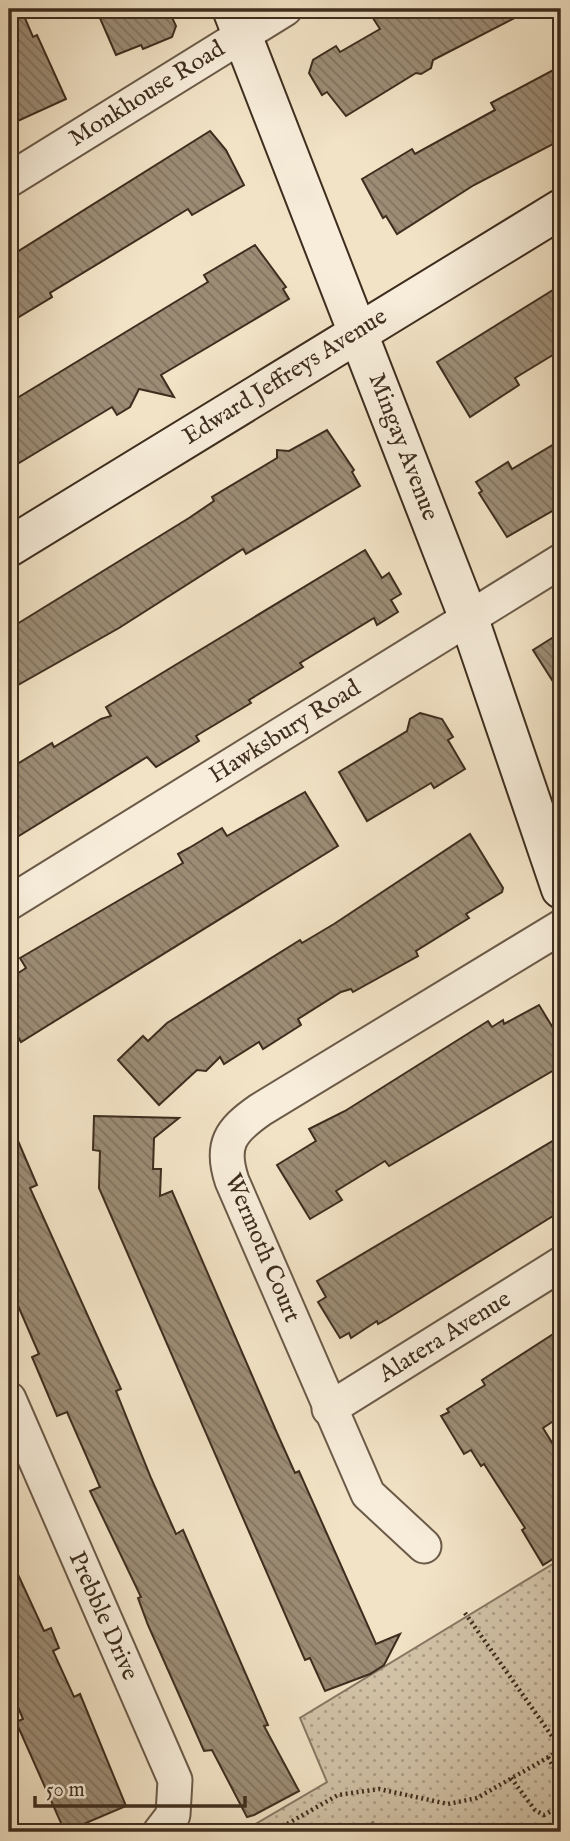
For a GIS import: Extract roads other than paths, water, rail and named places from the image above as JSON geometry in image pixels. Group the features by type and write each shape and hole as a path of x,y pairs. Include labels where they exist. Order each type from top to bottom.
{"street":[{"name":"Monkhouse Road","path":"9,180 238,21 285,9"},
{"name":"Mingay Avenue","path":"238,21 469,619 561,889"},
{"name":"Edward Jeffreys Avenue","path":"9,547 561,209"},
{"name":"Hawksbury Road","path":"9,903 561,561"},
{"name":"Wermoth Court","path":"424,1546 369,1494 232,1181 226,1157 231,1137 260,1110 561,927"},
{"name":"Alatera Avenue","path":"330,1409 561,1265"},
{"name":"Prebble Drive","path":"9,1399 175,1780 173,1815 160,1832"}]}
